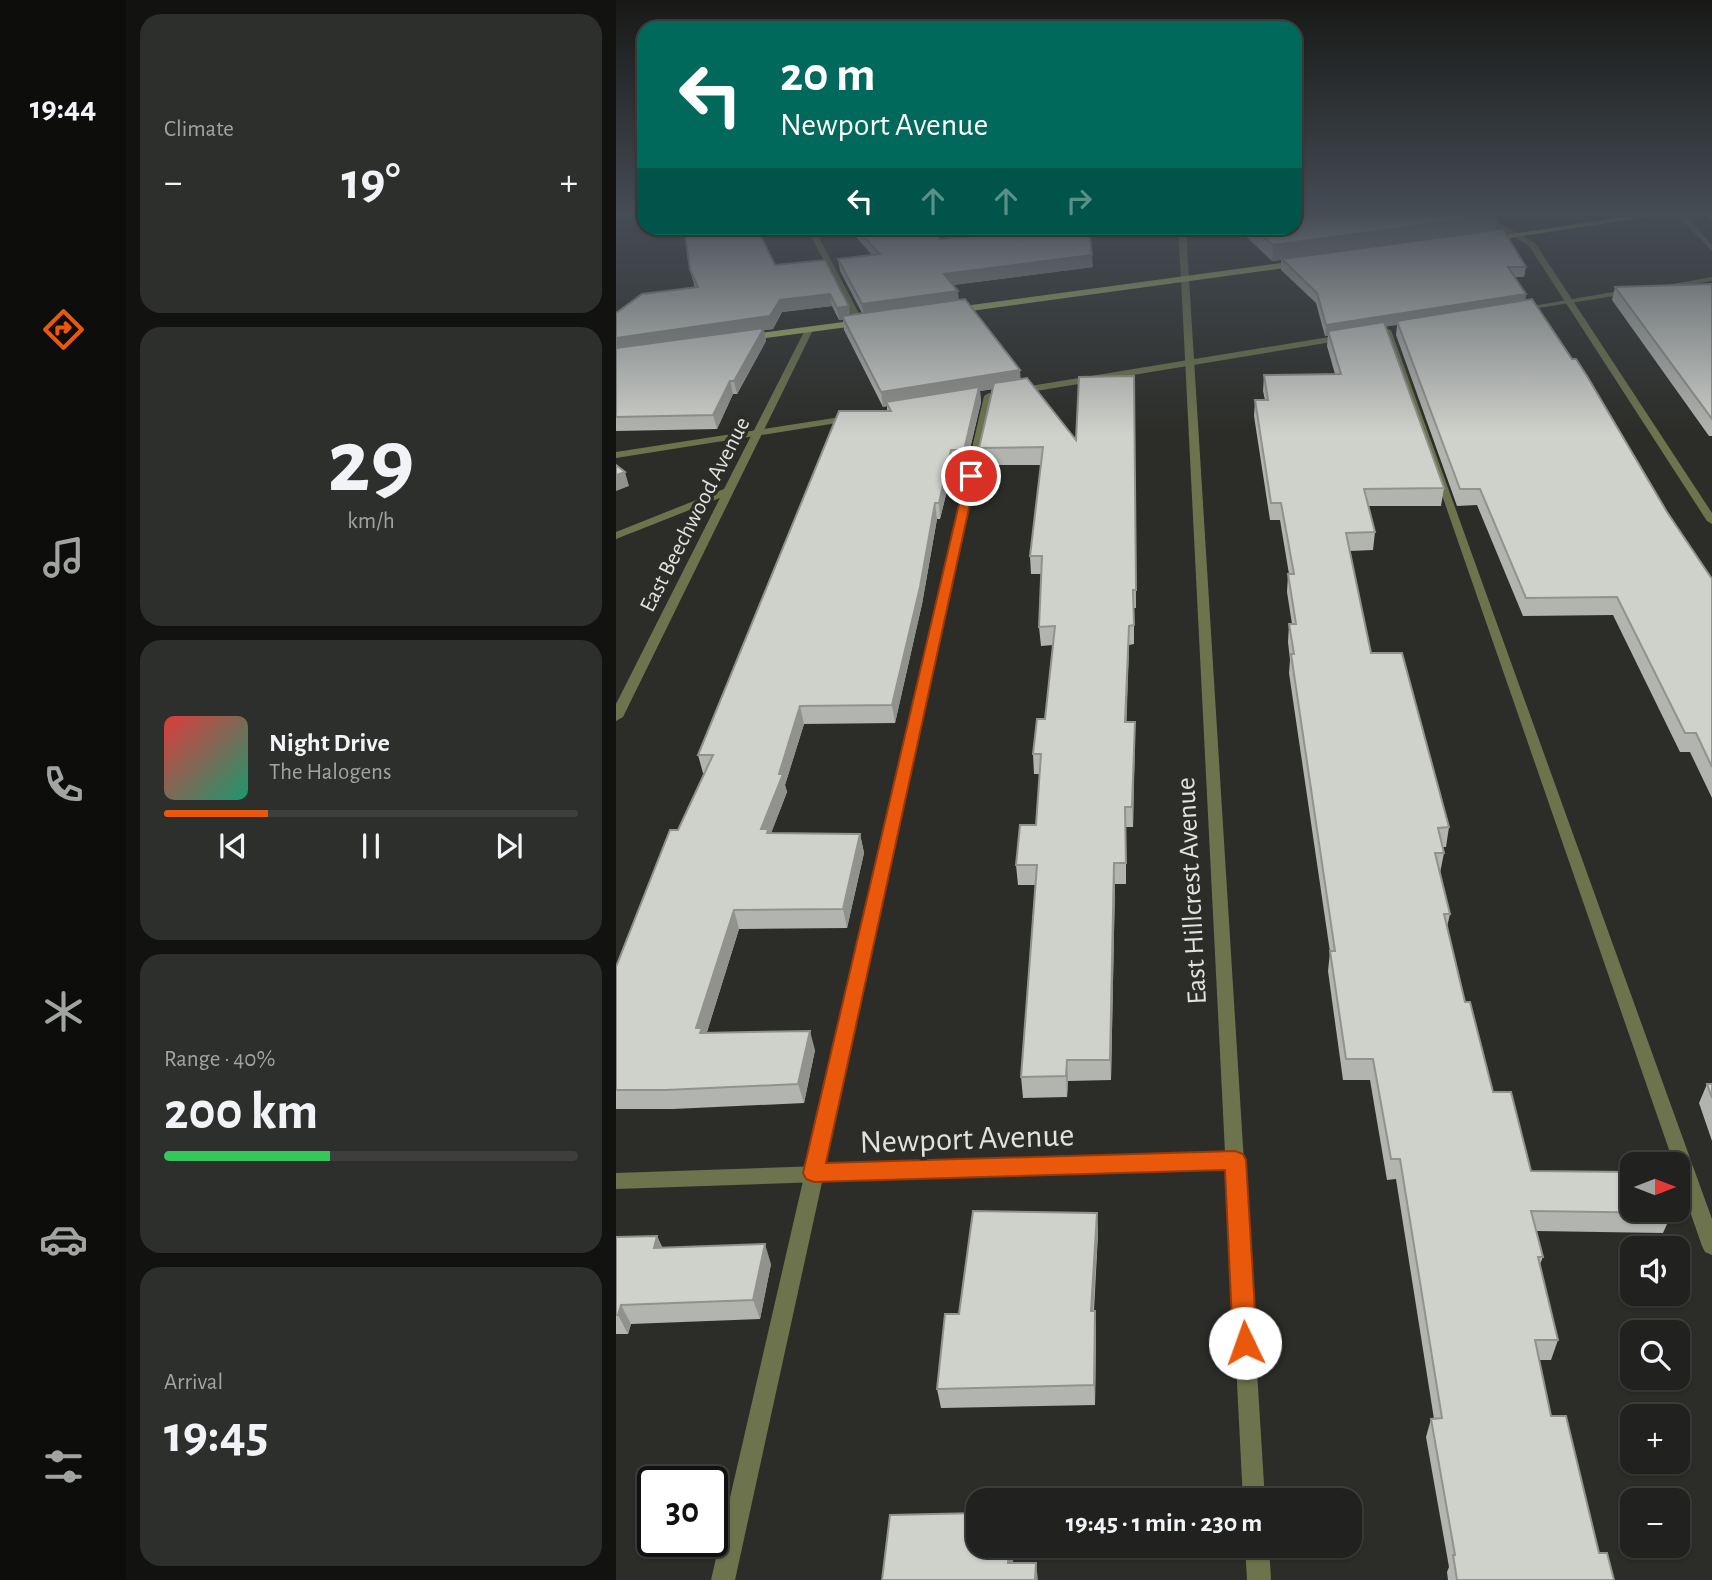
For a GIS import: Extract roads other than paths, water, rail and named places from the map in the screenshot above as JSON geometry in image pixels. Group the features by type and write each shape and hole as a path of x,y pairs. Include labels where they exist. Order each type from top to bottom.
{"main road":[{"path":"941,312 1128,287"},
{"path":"726,341 873,321"}],"street":[{"path":"841,287 860,323"},
{"name":"East Hillcrest Avenue","path":"1185,287 1253,1488"},
{"path":"1560,287 1712,521"},
{"path":"1504,311 1659,287"},
{"name":"East Beechwood Avenue","path":"616,717 809,330"},
{"path":"1387,330 1712,1247"},
{"path":"723,1580 982,397 1361,334"},
{"path":"616,456 866,416"},
{"path":"616,536 729,491"},
{"name":"Newport Avenue","path":"616,1181 1235,1160"},
{"path":"1258,1558 1259,1580"}]}
